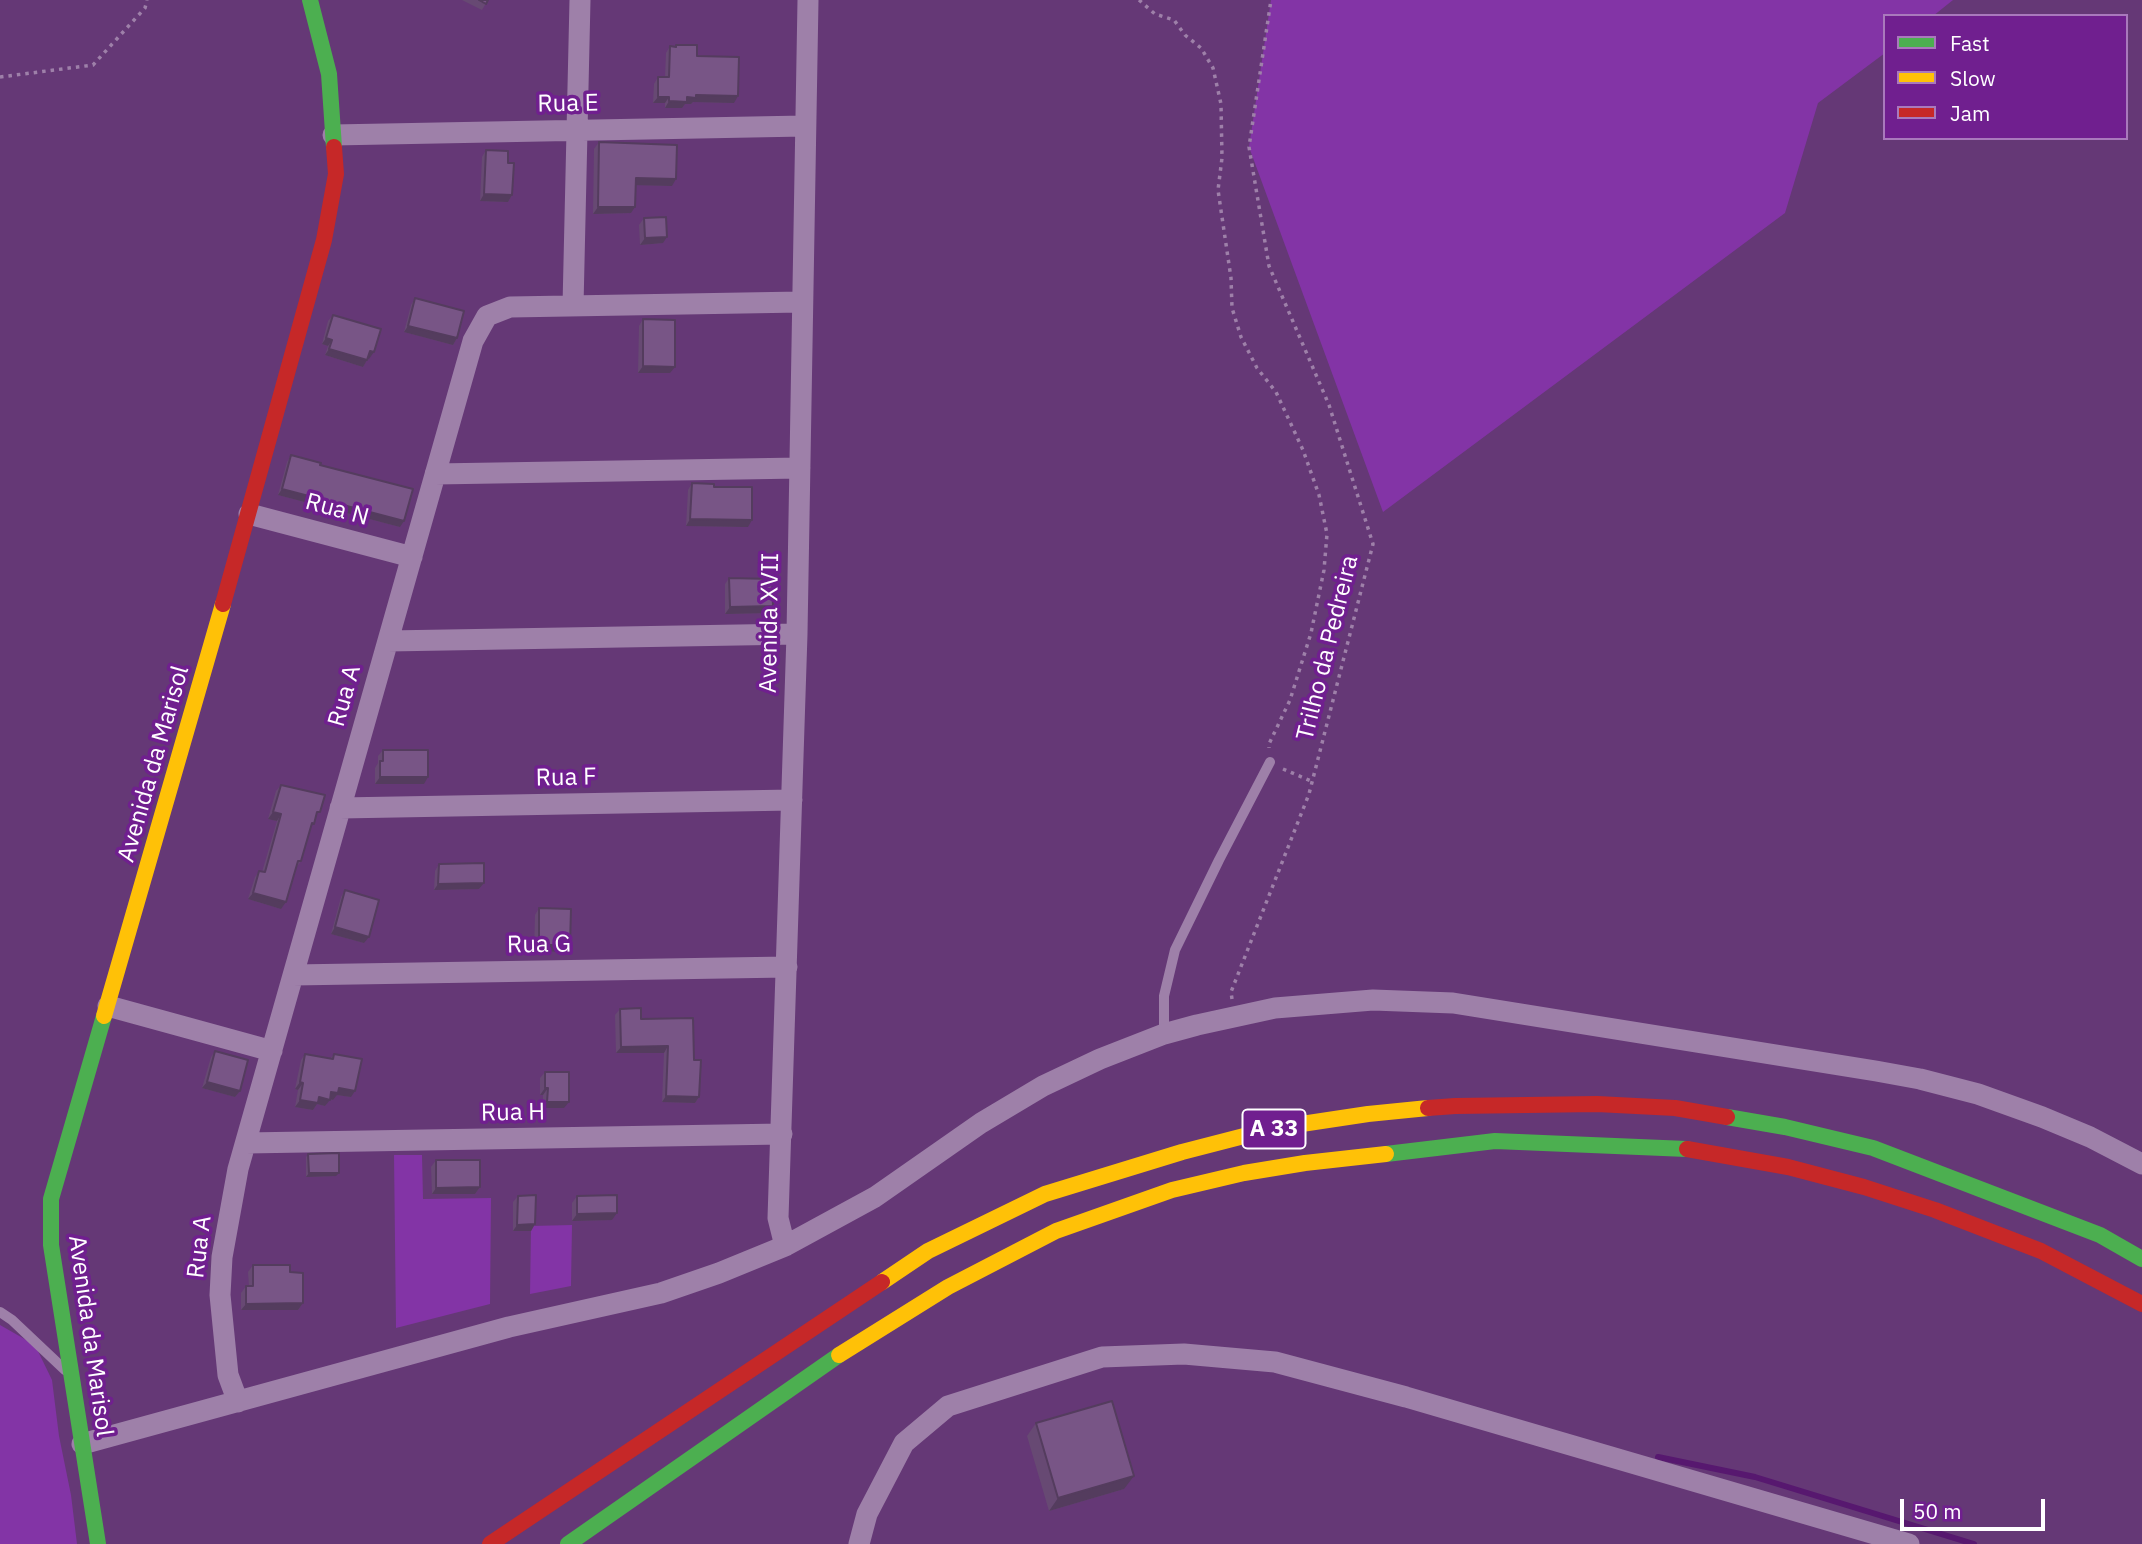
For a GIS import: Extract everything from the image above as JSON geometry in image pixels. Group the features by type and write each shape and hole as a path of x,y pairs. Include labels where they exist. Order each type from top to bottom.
{"main road":[{"name":"Avenida da Marisol","path":"98,1544 51,1245 51,1199 249,514 324,240 336,174 329,74 310,0"},
{"name":"A 33","path":"489,1544 928,1251 1045,1194 1182,1152 1275,1128 1368,1114 1455,1106 1597,1104 1675,1108 1785,1127 1872,1148 2100,1235 2142,1259"},
{"name":"A 33","path":"568,1544 837,1356 972,1274 1056,1231 1172,1190 1244,1173 1305,1163 1495,1141 1690,1149 1800,1171 1864,1187 1935,1210 2041,1251 2142,1304"}],"street":[{"path":"573,306 580,0"},
{"name":"Avenida XVII","path":"785,1246 778,1218 797,634 808,0"},
{"name":"Rua E","path":"333,135 804,126"},
{"name":"Rua A","path":"238,1402 228,1375 220,1295 224,1245 238,1169 473,341 487,316 510,307 801,302"},
{"path":"435,474 800,468"},
{"name":"Rua N","path":"249,514 412,557"},
{"path":"388,641 797,634"},
{"name":"Rua F","path":"340,808 792,800"},
{"name":"Rua G","path":"293,975 787,967"},
{"path":"82,1444 509,1327 661,1293 719,1273 785,1246 874,1197 981,1123 1044,1086 1100,1059 1164,1034 1287,1007 1373,1000 1453,1003 1920,1079 1978,1094 2042,1116 2142,1164"},
{"path":"108,1006 272,1051"},
{"name":"Rua H","path":"246,1143 782,1134"},
{"path":"859,1544 867,1514 904,1443 948,1406 1102,1357 1184,1354 1275,1362 1406,1397 1909,1544"}],"lane":[{"path":"1164,1034 1164,996 1175,950 1270,762"},
{"path":"0,1312 72,1376"}],"path":[{"path":"0,77 93,65 145,8 147,0"},
{"path":"1139,0 1155,14 1174,20 1185,35 1201,48 1213,68 1221,104 1222,158 1218,190 1231,278 1232,308 1241,337 1257,368 1276,392 1303,450 1319,495 1327,534 1324,570 1311,633 1290,700 1269,744 1270,762 1312,781"},
{"name":"Trilho da Pedreira","path":"1233,1017 1231,992 1309,794 1373,544 1329,405 1269,266 1249,147 1272,0"}],"shaded area":[{"path":"1271,0 1953,0 1936,14 1883,14 1883,54 1818,103 1785,213 1383,512 1249,147"},
{"path":"394,1155 422,1155 423,1199 491,1198 490,1304 396,1328"},
{"path":"572,1225 571,1286 530,1294 531,1226"},
{"path":"0,1325 35,1345 52,1380 77,1544 0,1544"}],"building":[{"path":"697,45 697,56 739,57 738,96 696,95 696,98 687,97 687,102 658,97 658,77 669,77 670,46"},
{"path":"599,142 677,145 676,179 636,178 635,207 598,207"},
{"path":"486,150 508,151 508,163 514,163 512,195 484,194"},
{"path":"666,217 667,237 645,238 644,218"},
{"path":"415,298 464,311 457,338 408,326"},
{"path":"333,315 381,329 374,352 370,351 367,360 329,349 332,340 326,338"},
{"path":"643,319 675,320 675,367 643,366"},
{"path":"291,455 413,489 404,521 282,489"},
{"path":"692,483 714,484 714,487 752,487 752,520 690,519"},
{"path":"729,578 772,579 773,606 730,607"},
{"path":"383,750 428,750 428,777 380,777"},
{"path":"281,785 325,795 320,812 317,812 314,824 312,823 301,861 298,861 286,902 253,893 259,871 265,872 281,814 273,812"},
{"path":"484,863 484,883 438,884 439,864"},
{"path":"345,890 379,900 369,937 335,927"},
{"path":"539,908 571,909 570,945 539,945"},
{"path":"641,1008 641,1019 693,1018 694,1060 701,1060 699,1097 666,1096 668,1046 621,1047 620,1009"},
{"path":"215,1051 248,1060 240,1091 207,1082"},
{"path":"305,1054 333,1059 334,1054 362,1059 355,1091 339,1088 338,1093 331,1092 330,1100 319,1097 318,1103 300,1100"},
{"path":"545,1072 569,1072 569,1102 547,1102"},
{"path":"339,1153 339,1173 309,1173 308,1154"},
{"path":"436,1160 480,1160 480,1187 436,1188"},
{"path":"536,1195 535,1224 517,1225 518,1196"},
{"path":"617,1195 617,1213 577,1214 577,1196"},
{"path":"253,1265 290,1265 290,1272 303,1273 303,1303 246,1304 246,1286 253,1286"},
{"path":"1112,1401 1134,1476 1058,1498 1036,1423"}],"waterway":[{"path":"1658,1457 1755,1477 1974,1544"}],"traffic: fast":[{"path":"310,0 329,74 334,147"},
{"path":"98,1544 51,1245 51,1199 104,1016"},
{"path":"1727,1117 1785,1127 1873,1148 2100,1235 2142,1259"},
{"path":"1386,1154 1495,1141 1687,1149"},
{"path":"568,1544 839,1355"}],"traffic: slow":[{"path":"104,1016 223,604"},
{"path":"882,1282 928,1251 1045,1194 1182,1152 1275,1128 1428,1108"},
{"path":"839,1355 948,1287 1056,1231 1172,1190 1244,1173 1386,1154"}],"traffic: jam":[{"path":"223,604 324,240 336,174 334,147"},
{"path":"1428,1108 1597,1104 1675,1108 1727,1117"},
{"path":"1687,1149 1788,1167 1864,1187 1935,1210 2041,1251 2142,1304"},
{"path":"490,1544 882,1282"}]}
